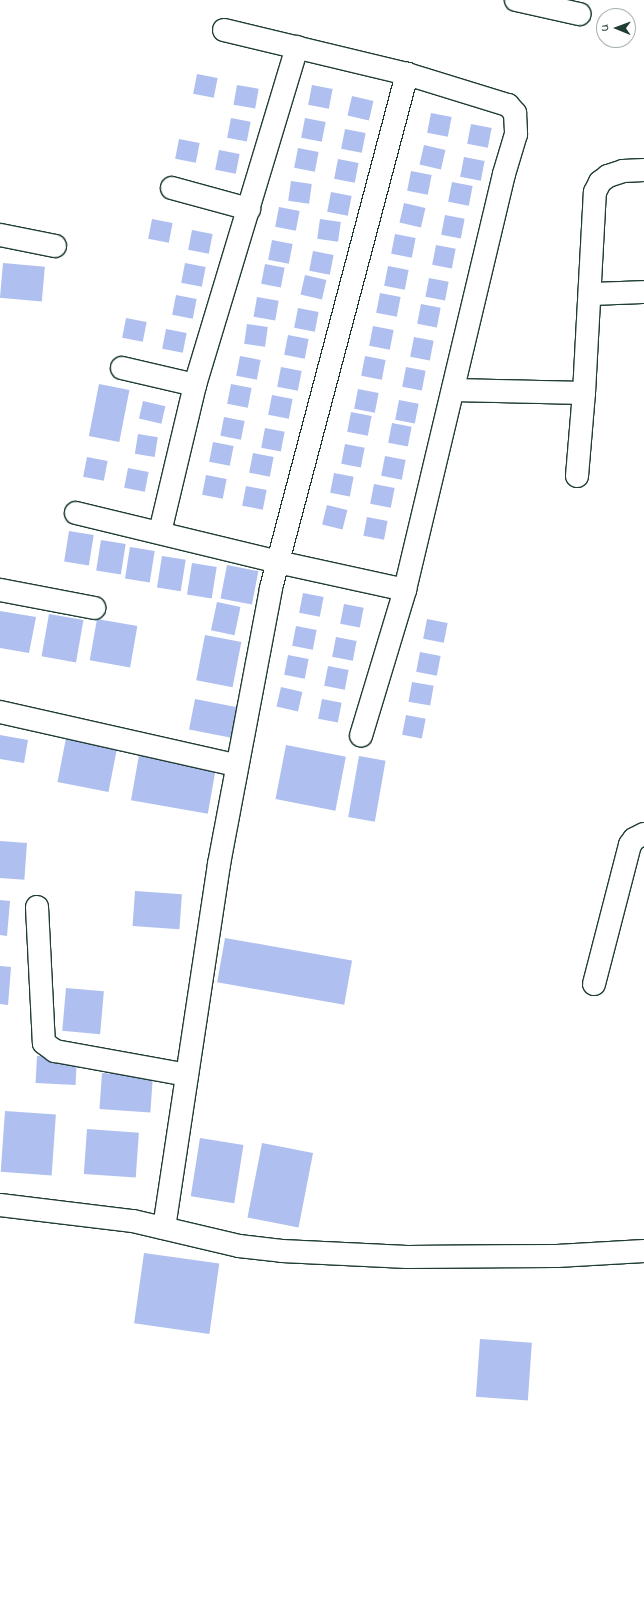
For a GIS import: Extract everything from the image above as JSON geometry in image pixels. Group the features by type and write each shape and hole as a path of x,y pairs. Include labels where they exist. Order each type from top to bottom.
{"street":[{"path":"517,0 579,14"},
{"path":"224,30 407,74 508,105 514,114 516,123 516,134 405,590 361,736"},
{"path":"160,532 195,385 249,209 296,47"},
{"path":"164,1228 236,765 278,562 407,74"},
{"path":"577,476 584,393 595,192 600,182 608,176 623,171 644,170"},
{"path":"172,188 249,209"},
{"path":"0,235 55,246"},
{"path":"590,294 644,292"},
{"path":"122,368 195,385"},
{"path":"453,390 584,393"},
{"path":"76,513 160,532 278,562 405,590"},
{"path":"0,590 94,608"},
{"path":"0,712 236,765"},
{"path":"594,984 630,845 634,839 644,834"},
{"path":"37,907 44,1043 55,1051 187,1075"},
{"path":"0,1205 71,1211 164,1228 239,1246 407,1257 557,1256 644,1251"}],"building":[{"path":"197,74 218,78 214,98 193,94"},
{"path":"237,85 259,89 255,109 234,105"},
{"path":"312,85 333,89 329,109 308,105"},
{"path":"352,96 373,101 369,120 348,115"},
{"path":"431,113 452,117 448,137 427,133"},
{"path":"231,118 251,122 247,141 227,138"},
{"path":"305,118 326,122 322,142 301,138"},
{"path":"471,124 492,128 488,148 467,144"},
{"path":"345,129 366,133 362,153 341,149"},
{"path":"179,139 200,143 196,163 175,159"},
{"path":"424,145 445,150 441,169 420,164"},
{"path":"298,148 319,152 315,172 294,168"},
{"path":"219,150 240,154 236,174 215,170"},
{"path":"464,157 485,161 481,181 460,177"},
{"path":"338,159 359,163 355,183 334,179"},
{"path":"411,171 432,175 428,195 407,191"},
{"path":"291,181 312,184 309,204 288,201"},
{"path":"452,182 473,186 469,206 448,202"},
{"path":"331,192 352,196 348,216 327,212"},
{"path":"404,203 425,208 421,227 400,222"},
{"path":"279,207 300,211 296,231 275,227"},
{"path":"445,215 465,219 461,238 441,235"},
{"path":"152,219 173,223 169,243 148,239"},
{"path":"320,219 341,222 338,242 317,239"},
{"path":"192,230 213,234 209,254 188,250"},
{"path":"395,234 416,238 412,258 391,254"},
{"path":"272,240 293,244 289,264 268,260"},
{"path":"436,245 456,249 452,268 432,265"},
{"path":"313,251 334,255 330,275 309,271"},
{"path":"3,263 45,267 42,302 0,298"},
{"path":"185,263 206,267 202,287 181,283"},
{"path":"265,264 285,268 281,287 261,284"},
{"path":"388,266 409,270 405,290 384,286"},
{"path":"305,275 326,280 322,299 301,294"},
{"path":"429,278 449,282 445,300 425,297"},
{"path":"380,293 401,297 397,317 376,313"},
{"path":"176,295 197,299 193,319 172,315"},
{"path":"257,297 279,301 275,321 254,317"},
{"path":"421,304 441,308 437,327 417,324"},
{"path":"298,308 319,312 315,332 294,328"},
{"path":"126,318 147,322 143,342 122,338"},
{"path":"247,324 268,327 265,347 244,344"},
{"path":"373,326 394,330 390,350 369,346"},
{"path":"166,329 187,333 183,353 162,349"},
{"path":"288,335 309,339 305,359 284,355"},
{"path":"414,337 434,341 430,360 410,357"},
{"path":"240,356 261,360 257,380 236,376"},
{"path":"365,356 386,360 382,380 361,376"},
{"path":"281,367 302,371 298,391 277,387"},
{"path":"406,367 426,371 422,390 402,387"},
{"path":"99,384 129,390 119,442 89,436"},
{"path":"231,384 252,388 248,408 227,404"},
{"path":"358,389 379,393 375,413 354,409"},
{"path":"272,395 293,399 289,419 268,415"},
{"path":"399,400 419,404 415,423 395,420"},
{"path":"143,401 165,406 161,424 139,419"},
{"path":"351,412 372,416 368,436 347,432"},
{"path":"224,417 245,421 241,440 220,436"},
{"path":"392,423 412,427 408,446 388,443"},
{"path":"265,428 285,432 281,451 261,448"},
{"path":"138,434 158,437 155,457 135,454"},
{"path":"213,442 234,446 230,466 209,462"},
{"path":"345,444 365,448 361,467 341,464"},
{"path":"253,453 274,457 270,477 249,473"},
{"path":"385,456 406,460 402,480 381,476"},
{"path":"87,457 108,461 104,481 83,477"},
{"path":"128,468 149,472 145,492 124,488"},
{"path":"334,473 354,477 350,496 330,493"},
{"path":"206,475 227,479 223,499 202,495"},
{"path":"374,484 395,488 391,508 370,504"},
{"path":"246,486 267,490 263,510 242,506"},
{"path":"327,505 347,510 343,529 322,524"},
{"path":"367,517 388,521 384,540 363,536"},
{"path":"69,531 94,535 89,566 64,562"},
{"path":"101,540 126,544 121,575 96,571"},
{"path":"130,547 155,551 150,583 125,579"},
{"path":"162,556 186,560 181,591 157,588"},
{"path":"192,563 217,567 212,599 187,595"},
{"path":"227,565 258,571 252,604 221,598"},
{"path":"303,593 324,597 320,617 299,613"},
{"path":"217,602 240,607 234,635 211,630"},
{"path":"344,604 364,608 360,627 340,624"},
{"path":"0,611 36,617 29,653 0,648"},
{"path":"49,614 83,620 76,662 42,656"},
{"path":"97,619 137,626 130,667 90,660"},
{"path":"427,619 448,623 444,643 423,639"},
{"path":"296,626 317,630 313,650 292,646"},
{"path":"205,635 241,642 233,687 196,680"},
{"path":"336,637 357,641 353,661 332,657"},
{"path":"420,652 441,656 437,676 416,672"},
{"path":"288,655 309,659 305,679 284,675"},
{"path":"328,666 349,670 345,690 324,686"},
{"path":"412,682 434,686 430,706 409,702"},
{"path":"281,687 302,692 298,711 277,706"},
{"path":"195,699 237,707 231,738 189,729"},
{"path":"322,699 342,703 338,722 318,719"},
{"path":"406,715 426,719 422,738 402,735"},
{"path":"67,733 118,743 109,792 57,782"},
{"path":"0,735 28,740 24,763 0,759"},
{"path":"286,745 346,757 335,811 276,799"},
{"path":"139,755 216,769 208,814 131,800"},
{"path":"359,756 386,761 375,822 348,817"},
{"path":"0,841 27,843 24,880 0,878"},
{"path":"135,891 182,894 179,929 133,926"},
{"path":"0,900 10,901 7,936 0,935"},
{"path":"225,938 352,960 344,1005 217,982"},
{"path":"0,966 11,967 8,1005 0,1004"},
{"path":"66,988 104,991 100,1034 62,1031"},
{"path":"37,1056 77,1058 76,1085 36,1083"},
{"path":"102,1073 153,1077 150,1112 99,1109"},
{"path":"5,1111 56,1115 52,1175 1,1172"},
{"path":"87,1129 139,1133 136,1178 84,1174"},
{"path":"200,1138 243,1145 234,1203 191,1196"},
{"path":"262,1143 313,1153 299,1228 247,1218"},
{"path":"144,1253 219,1264 209,1334 134,1323"},
{"path":"480,1339 532,1343 528,1400 476,1397"}]}
